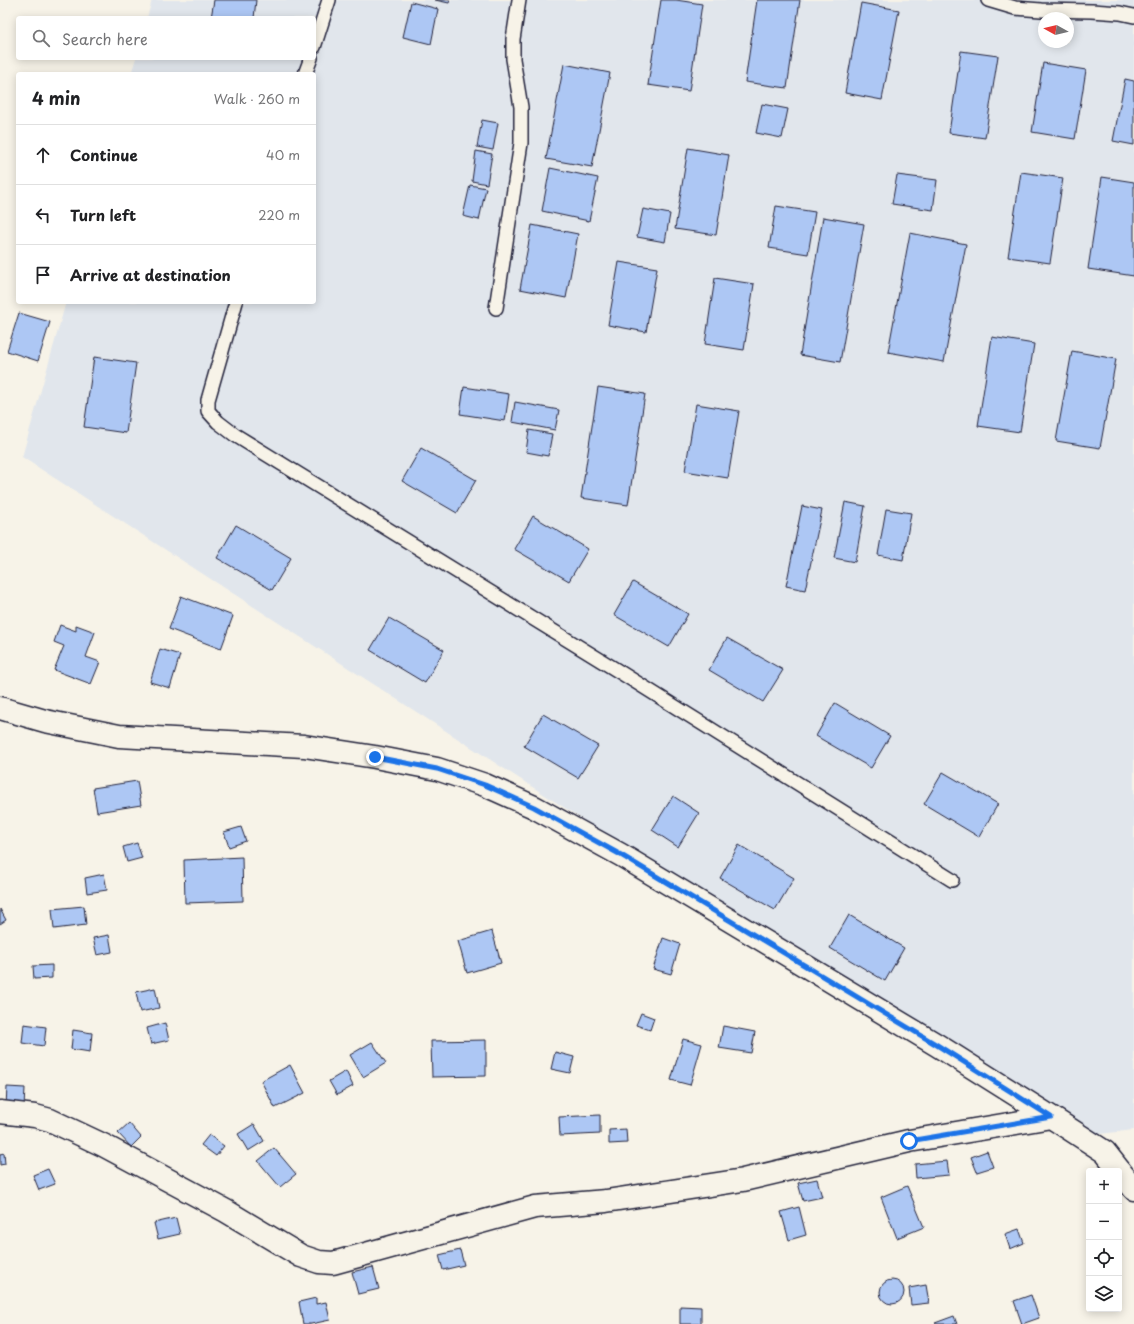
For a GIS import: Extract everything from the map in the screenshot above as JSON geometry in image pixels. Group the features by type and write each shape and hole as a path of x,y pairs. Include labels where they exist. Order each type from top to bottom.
{"street":[{"path":"0,708 45,722 119,736 304,746 375,757 437,769 485,785 534,807 621,855 931,1041 1105,1152 1134,1189"},
{"path":"0,1112 35,1116 50,1120 103,1145 219,1207 300,1256 320,1262 333,1263 535,1207 606,1201 743,1180 909,1141 1051,1117"}],"lane":[{"path":"316,41 329,0"},
{"path":"496,308 521,143 521,107 513,59 513,39 519,0"},
{"path":"988,0 1015,8 1092,11 1120,13 1134,16"},
{"path":"306,72 309,60"},
{"path":"235,304 208,400 208,411 218,422 235,435 623,674 952,880"}],"shaded area":[{"path":"152,0 1134,0 1134,1130 1074,1137 22,457 65,304 316,304 316,72 132,72 135,60 316,60 316,16 148,16"}],"building":[{"path":"214,0 256,0 254,16 211,16"},
{"path":"435,0 450,0 449,3"},
{"path":"661,0 676,0 702,4 689,91 648,85"},
{"path":"757,0 800,0 787,88 745,82"},
{"path":"411,2 438,9 431,44 403,37"},
{"path":"861,3 899,10 882,100 845,93"},
{"path":"961,51 998,56 985,138 949,133"},
{"path":"1043,63 1086,70 1075,139 1032,132"},
{"path":"564,64 610,73 592,167 546,159"},
{"path":"1125,79 1134,81 1134,145 1113,141"},
{"path":"762,104 788,109 782,138 756,133"},
{"path":"482,120 498,123 493,150 477,147"},
{"path":"688,148 729,155 716,235 675,229"},
{"path":"476,151 492,154 487,184 472,181"},
{"path":"550,168 598,178 589,221 542,211"},
{"path":"1021,172 1063,178 1050,263 1008,257"},
{"path":"897,175 937,180 933,210 892,204"},
{"path":"1102,177 1134,182 1134,276 1088,269"},
{"path":"470,185 486,188 479,220 463,216"},
{"path":"776,206 815,212 808,254 769,248"},
{"path":"643,209 670,214 665,242 637,237"},
{"path":"823,217 864,224 840,362 800,355"},
{"path":"532,225 578,234 566,298 520,289"},
{"path":"910,233 966,244 944,362 888,352"},
{"path":"619,262 657,268 646,332 608,325"},
{"path":"715,278 754,284 744,350 705,344"},
{"path":"19,313 50,322 38,361 7,351"},
{"path":"992,337 1034,344 1020,432 978,426"},
{"path":"1072,351 1116,359 1100,448 1056,441"},
{"path":"94,357 136,363 126,433 84,427"},
{"path":"464,387 509,394 505,421 460,414"},
{"path":"598,387 645,394 628,505 581,498"},
{"path":"515,402 559,410 555,430 512,422"},
{"path":"696,404 739,411 728,478 685,471"},
{"path":"529,430 552,434 548,456 526,452"},
{"path":"421,448 476,480 457,513 402,481"},
{"path":"845,502 865,506 855,562 834,558"},
{"path":"802,506 822,510 805,590 786,586"},
{"path":"886,509 911,513 903,560 878,555"},
{"path":"533,516 588,549 569,581 514,549"},
{"path":"236,525 291,558 272,590 217,558"},
{"path":"633,582 688,614 669,647 614,615"},
{"path":"181,596 233,616 221,649 169,629"},
{"path":"389,618 444,650 425,683 370,650"},
{"path":"60,625 76,631 76,625 95,632 86,657 100,662 91,684 54,670 64,646 54,642"},
{"path":"727,638 783,670 763,702 709,670"},
{"path":"160,649 180,655 170,688 150,682"},
{"path":"835,703 890,736 871,768 816,736"},
{"path":"543,714 598,746 578,778 524,746"},
{"path":"943,772 998,804 979,837 924,804"},
{"path":"137,781 141,805 97,812 93,788"},
{"path":"673,796 699,813 678,847 652,830"},
{"path":"241,827 246,841 229,847 224,832"},
{"path":"137,843 142,858 127,862 123,847"},
{"path":"739,845 794,878 775,910 720,878"},
{"path":"242,857 243,901 185,903 184,860"},
{"path":"104,874 107,890 87,893 85,878"},
{"path":"84,906 86,925 54,929 52,909"},
{"path":"0,909 6,920 0,924"},
{"path":"849,915 904,948 885,981 830,948"},
{"path":"492,931 501,963 467,973 458,941"},
{"path":"109,935 112,952 97,955 93,938"},
{"path":"663,938 680,944 671,974 653,969"},
{"path":"52,965 52,978 34,979 33,966"},
{"path":"155,988 159,1008 140,1012 136,992"},
{"path":"641,1013 654,1018 650,1030 636,1025"},
{"path":"165,1023 169,1040 151,1044 147,1028"},
{"path":"24,1024 46,1027 44,1046 22,1043"},
{"path":"723,1026 755,1032 751,1053 719,1048"},
{"path":"73,1030 92,1033 90,1052 71,1049"},
{"path":"683,1039 702,1044 690,1085 671,1080"},
{"path":"486,1040 486,1076 432,1077 431,1041"},
{"path":"372,1042 386,1063 363,1077 350,1055"},
{"path":"555,1052 574,1057 570,1073 551,1069"},
{"path":"290,1065 305,1093 275,1108 261,1081"},
{"path":"346,1071 353,1086 337,1095 329,1081"},
{"path":"7,1087 25,1088 24,1107 6,1106"},
{"path":"600,1115 600,1134 560,1136 559,1117"},
{"path":"129,1123 141,1137 131,1147 118,1133"},
{"path":"254,1124 264,1141 248,1151 238,1134"},
{"path":"626,1129 627,1143 609,1144 609,1130"},
{"path":"209,1135 224,1146 216,1156 201,1145"},
{"path":"274,1148 296,1174 280,1187 258,1161"},
{"path":"987,1151 993,1167 977,1172 971,1157"},
{"path":"4,1153 5,1164 0,1165 0,1154"},
{"path":"947,1161 949,1175 916,1178 915,1164"},
{"path":"48,1169 55,1184 39,1190 33,1175"},
{"path":"817,1179 822,1197 803,1201 798,1183"},
{"path":"907,1186 924,1227 897,1238 881,1197"},
{"path":"799,1207 806,1235 789,1240 781,1212"},
{"path":"176,1218 180,1234 158,1239 154,1223"},
{"path":"1019,1229 1024,1243 1010,1249 1005,1234"},
{"path":"460,1250 464,1265 443,1270 439,1255"},
{"path":"373,1267 379,1289 358,1294 352,1272"},
{"path":"892,1280 897,1281 903,1287 903,1297 897,1303 892,1304 887,1303 881,1297 880,1292 881,1287 887,1281"},
{"path":"926,1285 929,1303 911,1305 909,1288"},
{"path":"1031,1295 1039,1318 1022,1324 1014,1301"},
{"path":"316,1298 316,1304 326,1302 330,1320 303,1324 299,1302"},
{"path":"680,1306 701,1307 701,1324 680,1324"},
{"path":"954,1316 957,1324 935,1323"}],"route":[{"path":"375,757 437,769 485,785 534,807 621,855 937,1045 1051,1117 909,1141"}]}
